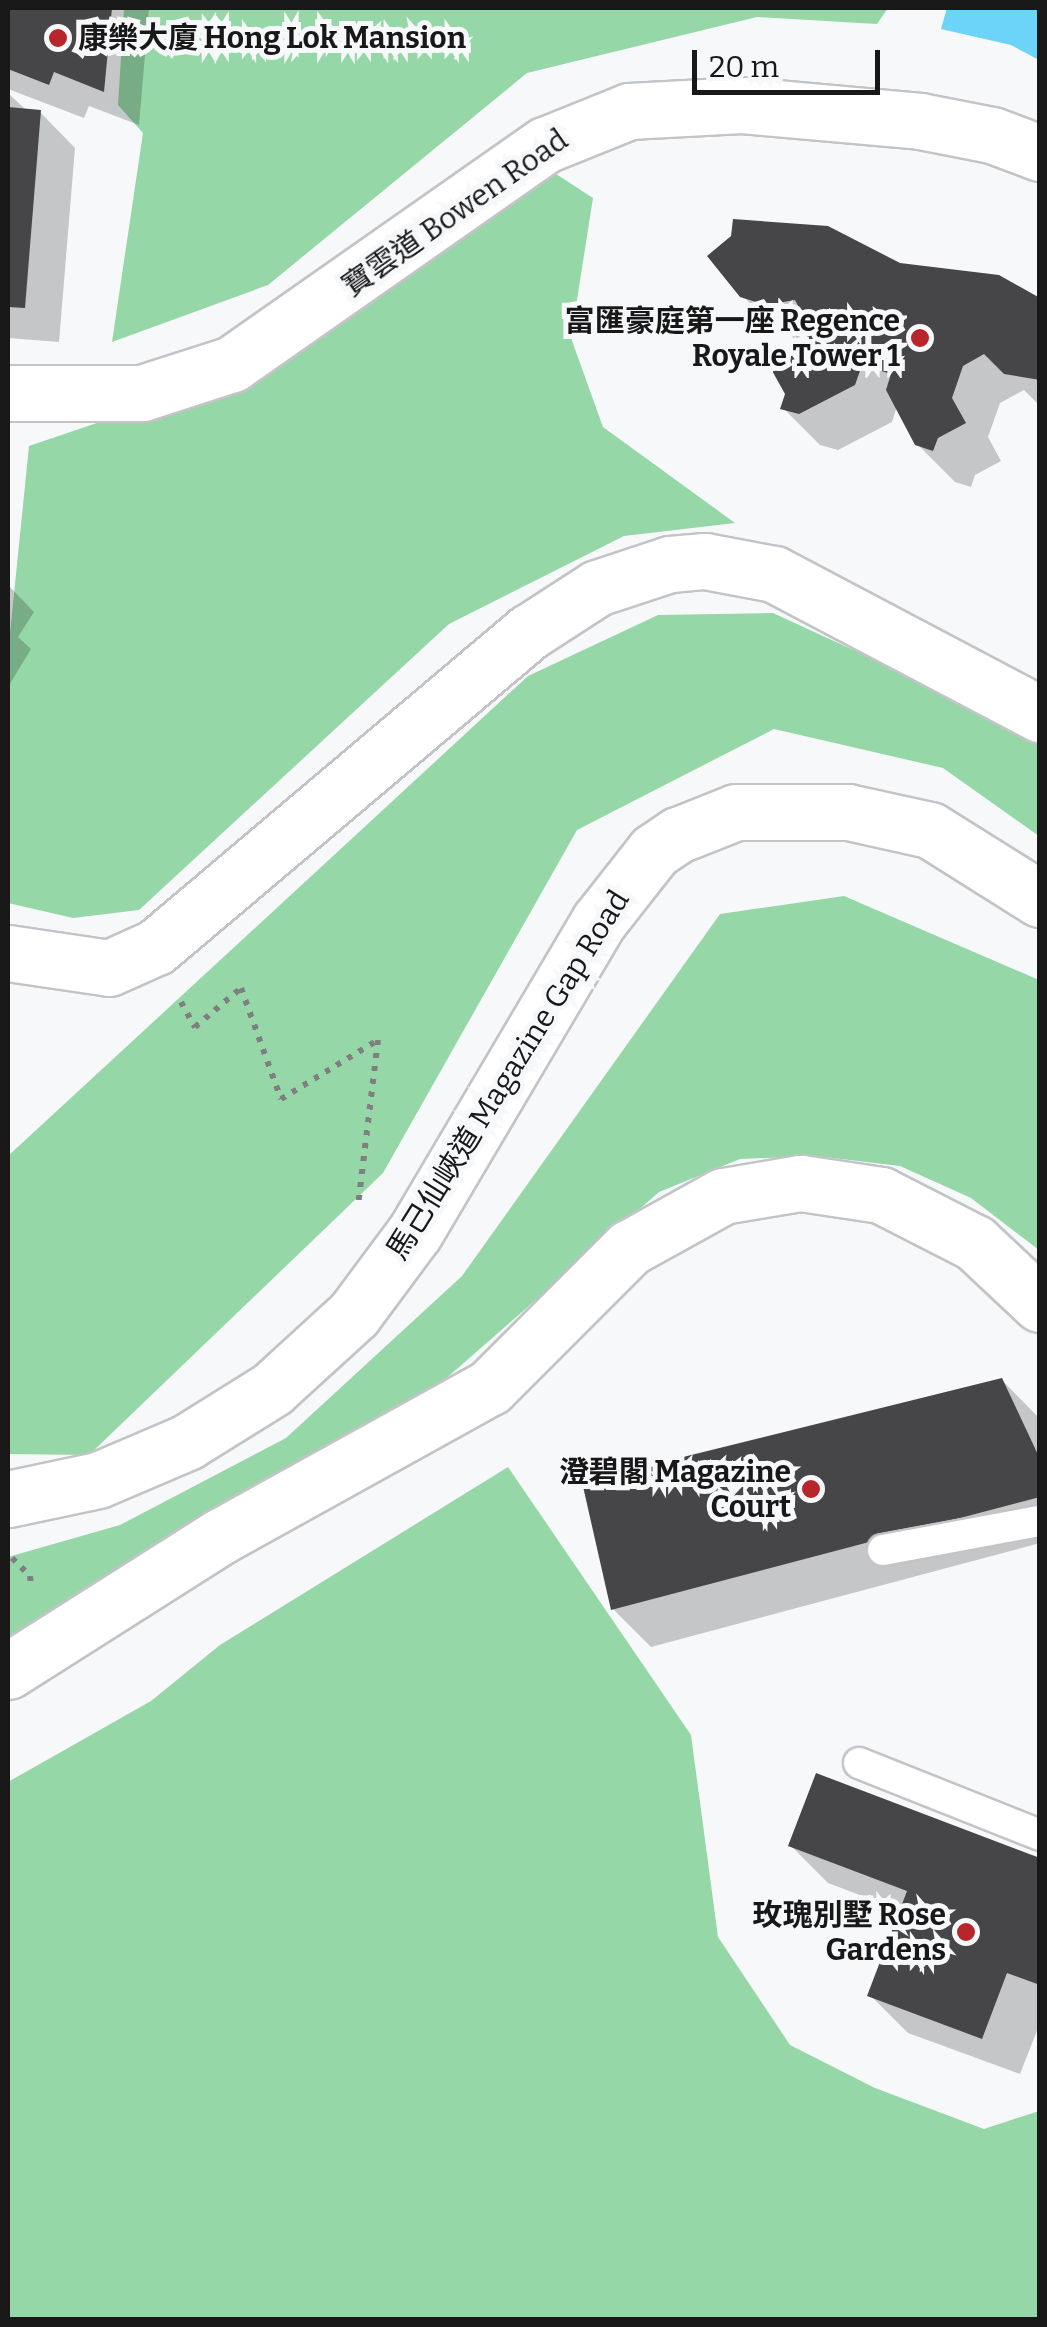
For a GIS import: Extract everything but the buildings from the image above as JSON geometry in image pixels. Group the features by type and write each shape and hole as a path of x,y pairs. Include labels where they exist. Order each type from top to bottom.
{"main road":[{"name":"寶雲道 Bowen Road","path":"8,393 142,393 232,364 545,146 629,111 742,105 920,122 976,131 1040,153"},
{"path":"8,954 109,968 156,948 529,632 597,588 670,564 705,561 774,574 1040,714"},
{"name":"馬己仙峽道 Magazine Gap Road","path":"8,1499 98,1480 187,1442 272,1389 354,1314 416,1232 599,921 654,851 678,835 736,812 848,812 930,830 1040,899"},
{"path":"8,1671 221,1536 490,1387 629,1248 722,1196 801,1184 881,1195 975,1243 1040,1304"}],"lane":[{"path":"883,1550 1040,1522"},
{"path":"859,1763 1040,1836"}],"path":[{"path":"178,997 195,1027 240,988 281,1099 378,1040 356,1217"},
{"path":"8,1554 30,1576 32,1593"}],"green space":[{"path":"124,8 888,8 877,24 757,17 527,73 268,285 112,342 143,133 118,105"},
{"path":"556,174 593,198 571,338 603,427 735,523 624,536 449,624 139,910 73,918 8,903 8,653 29,446 291,357"},
{"path":"773,613 960,699 1039,745 1039,836 943,768 774,729 577,830 383,1173 89,1455 8,1454 8,1156 528,676 658,615"},
{"path":"844,896 1039,980 1039,1250 971,1198 900,1166 816,1156 740,1159 659,1192 442,1382 8,1656 8,1557 120,1525 286,1438 462,1276 720,914"},
{"path":"508,1467 691,1735 718,1937 790,2045 875,2088 984,2129 1039,2111 1039,2319 8,2319 8,1782 151,1701 220,1645"}],"water":[{"path":"947,8 1039,8 1039,60 1011,45 941,29"}],"place":[{"name":"康樂大廈 Hong Lok Mansion","path":"58,38"},
{"name":"富匯豪庭第一座 Regence Royale Tower 1","path":"920,338"},
{"name":"澄碧閣 Magazine Court","path":"811,1489"},
{"name":"玫瑰別墅 Rose Gardens","path":"966,1932"}]}
